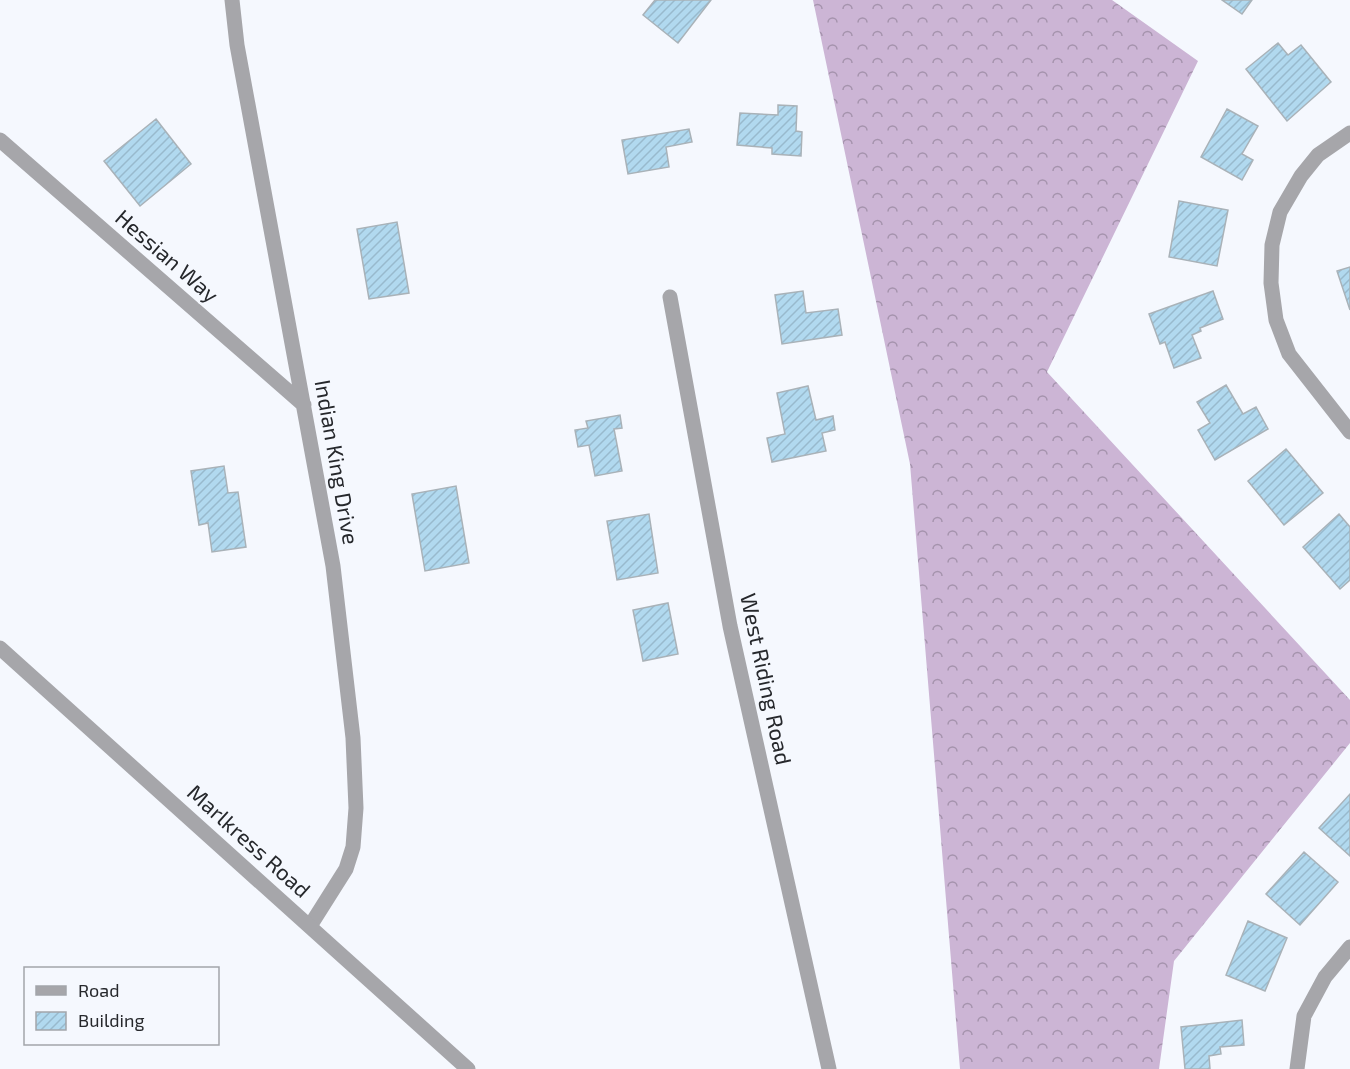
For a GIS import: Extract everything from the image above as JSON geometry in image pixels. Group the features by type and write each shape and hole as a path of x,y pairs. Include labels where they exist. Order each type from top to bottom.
{"street":[{"name":"Indian King Drive","path":"232,0 237,45 333,566 353,738 356,808 353,847 346,868 310,926"},
{"path":"1350,133 1318,155 1301,176 1280,212 1272,245 1271,283 1276,320 1289,354 1350,432"},
{"name":"Hessian Way","path":"0,140 304,405"},
{"name":"West Riding Road","path":"670,297 730,626 829,1069"},
{"name":"Marlkress Road","path":"0,648 468,1069"},
{"path":"1297,1069 1304,1016 1325,976 1350,947"}],"green space":[{"path":"813,0 1112,0 1198,61 1047,372 1350,700 1350,743 1174,961 1159,1069 960,1069 910,464"}],"building":[{"path":"655,0 711,0 678,43 643,15"},
{"path":"1222,0 1252,0 1242,14"},
{"path":"1278,43 1288,55 1301,45 1331,82 1287,121 1246,69"},
{"path":"778,105 797,106 796,131 802,132 801,156 772,154 772,148 737,145 740,113 778,115"},
{"path":"1227,109 1258,126 1242,154 1253,160 1242,180 1201,157"},
{"path":"156,119 191,164 140,206 104,161"},
{"path":"689,129 692,142 666,147 669,167 628,174 622,140"},
{"path":"1179,201 1228,210 1217,266 1169,257"},
{"path":"397,222 409,293 369,299 357,229"},
{"path":"1350,267 1350,310 1337,271"},
{"path":"803,291 806,313 838,309 842,335 782,344 775,295"},
{"path":"1213,291 1223,319 1200,328 1201,331 1192,335 1201,358 1174,368 1165,342 1160,344 1149,314"},
{"path":"1226,385 1243,414 1256,407 1268,429 1215,460 1198,430 1210,423 1197,402"},
{"path":"808,386 816,420 833,416 835,430 822,433 826,451 772,462 767,438 785,434 777,393"},
{"path":"620,415 622,428 614,429 622,471 595,476 589,445 578,447 575,430 588,428 586,421"},
{"path":"1286,449 1323,493 1284,525 1248,481"},
{"path":"224,466 228,493 238,492 246,547 212,552 208,523 199,525 191,471"},
{"path":"456,486 469,563 425,571 412,494"},
{"path":"649,514 658,573 617,580 607,521"},
{"path":"1339,514 1350,527 1350,580 1340,589 1303,547"},
{"path":"668,603 678,654 643,661 633,610"},
{"path":"1350,794 1350,856 1319,828"},
{"path":"1304,852 1338,882 1300,925 1266,894"},
{"path":"1248,921 1287,938 1265,991 1226,975"},
{"path":"1242,1020 1244,1045 1220,1047 1221,1054 1209,1056 1210,1069 1185,1069 1181,1027"}]}
